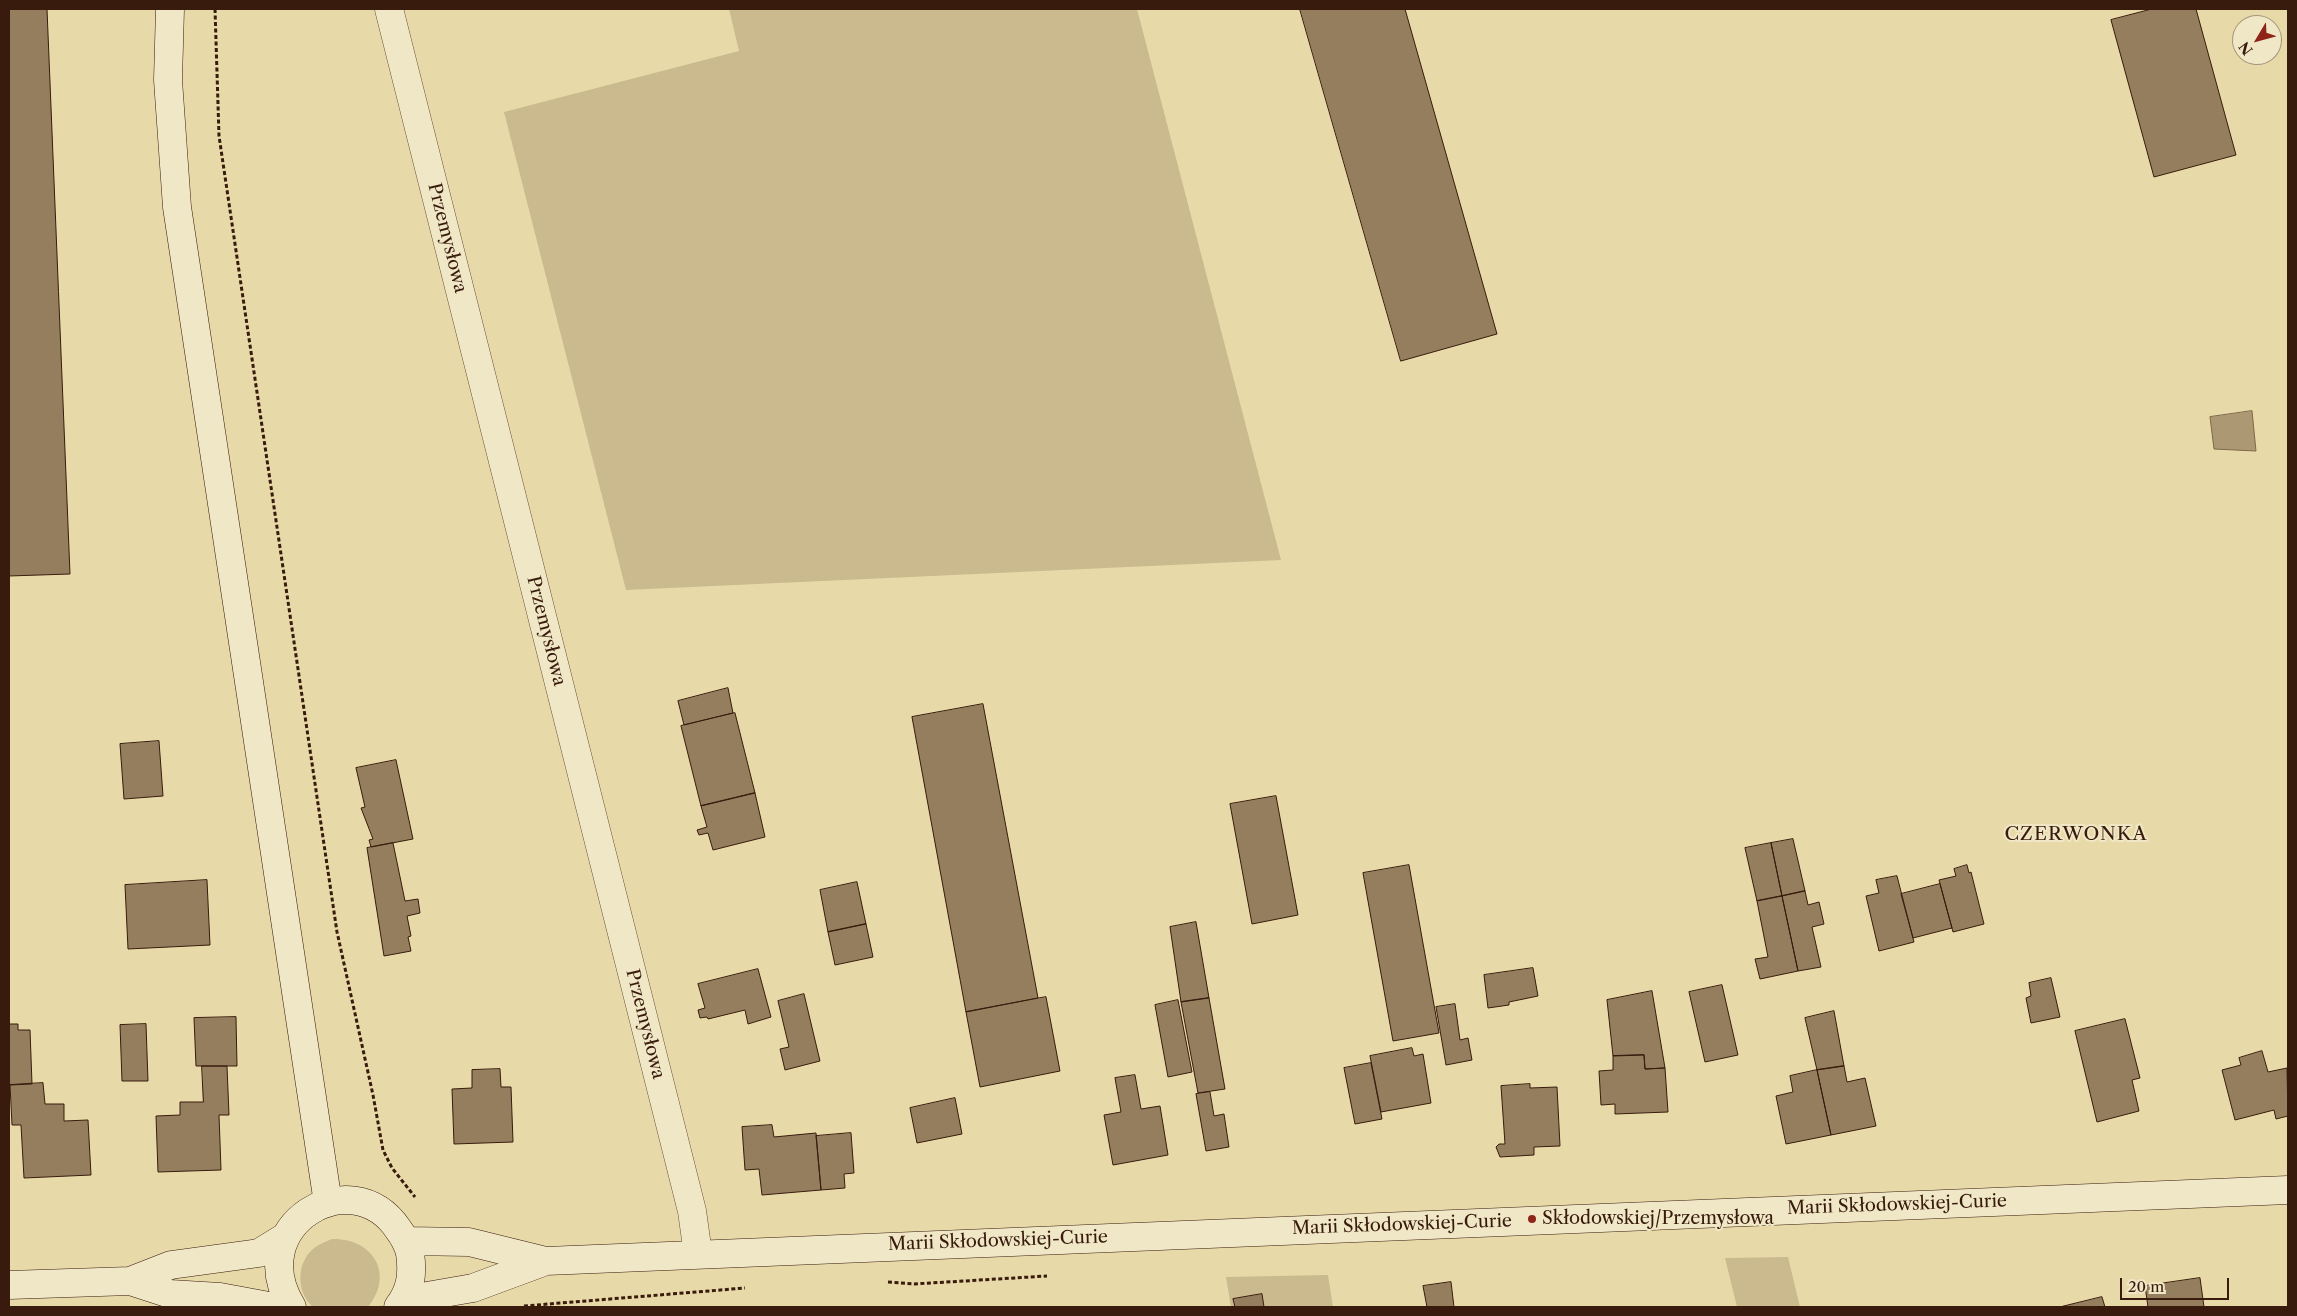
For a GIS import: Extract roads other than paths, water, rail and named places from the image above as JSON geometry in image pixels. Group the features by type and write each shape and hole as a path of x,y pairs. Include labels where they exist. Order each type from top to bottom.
{"street":[{"path":"170,9 168,80 177,208 328,1203"},
{"name":"Przemysłowa","path":"390,9 690,1202 698,1254"},
{"name":"Marii Skłodowskiej-Curie","path":"406,1241 468,1242 546,1261 2288,1190"},
{"path":"292,1307 284,1294 278,1276 279,1256 285,1238 295,1222 308,1211 328,1203 342,1201 360,1202 377,1208 391,1219 406,1241 409,1249 412,1274 411,1284 401,1303"},
{"path":"9,1285 130,1280 171,1265 259,1253 285,1238"},
{"name":"Marii Skłodowskiej-Curie","path":"401,1303 473,1288 546,1261"},
{"path":"130,1280 170,1294 220,1298 274,1307"}],"place":[{"name":"Skłodowskiej/Przemysłowa","path":"1532,1219"}],"district":[{"name":"CZERWONKA","path":"2076,835"}]}
